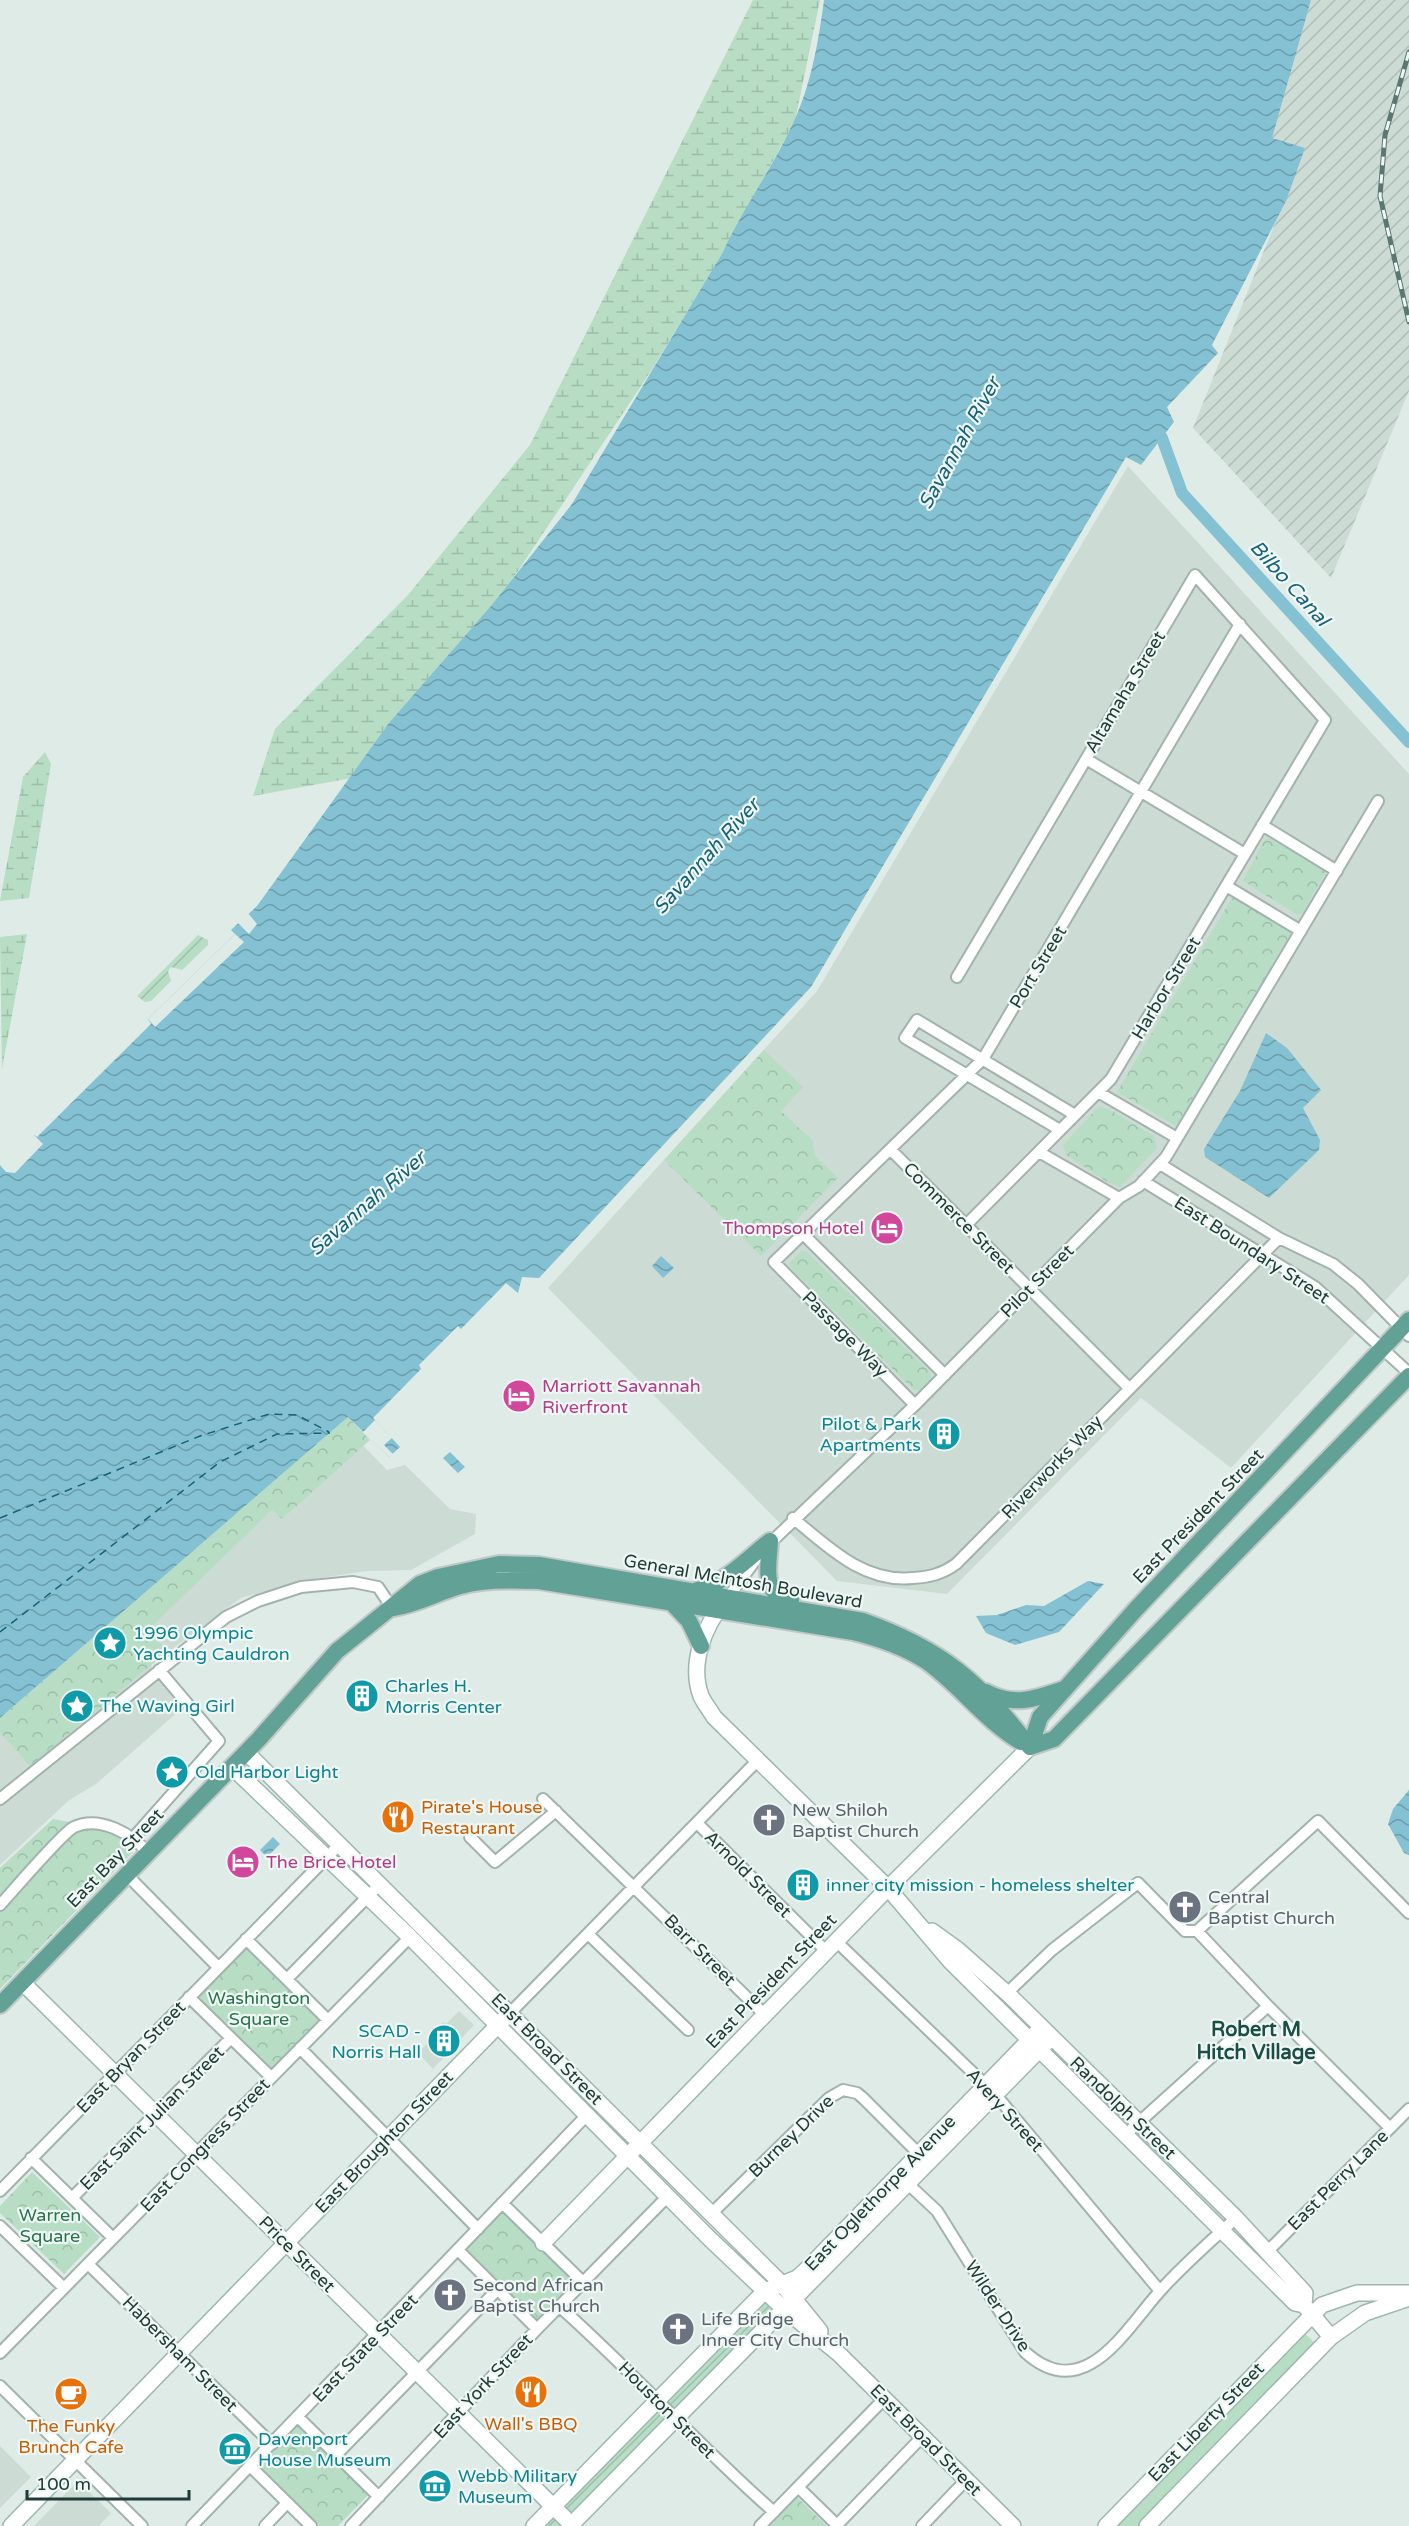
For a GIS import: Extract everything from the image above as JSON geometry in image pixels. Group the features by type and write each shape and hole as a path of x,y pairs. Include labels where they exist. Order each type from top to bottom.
{"main road":[{"name":"East President Street","path":"1030,1747 1040,1716 1136,1610 1383,1349 1406,1328"},
{"name":"East President Street","path":"543,2243 888,1888 1030,1747 1054,1739 1409,1375"},
{"path":"693,1590 707,1588 770,1541"},
{"path":"770,1541 767,1574 772,1592 780,1598 831,1607 863,1621"},
{"name":"General McIntosh Boulevard","path":"259,1739 337,1651 420,1584 461,1570 499,1564 539,1565 729,1596 863,1621 901,1634 944,1658 982,1690 985,1697 1011,1723 1030,1747"},
{"name":"General McIntosh Boulevard","path":"392,1608 412,1605 452,1589 500,1580 539,1581 853,1632 883,1640 926,1661 1003,1732 1030,1747"},
{"name":"Randolph Street","path":"729,1596 703,1637 698,1662 701,1697 714,1717 888,1888 950,1961 1034,2046 1331,2337"},
{"path":"672,1602 689,1621 701,1647"},
{"path":"982,1690 998,1699 1020,1702 1066,1688"},
{"name":"East Bay Street","path":"0,2005 259,1739"},
{"name":"East Broad Street","path":"246,1752 338,1846 510,2013 782,2284 789,2303"},
{"name":"East Broad Street","path":"232,1767 410,1937 667,2197 765,2291 789,2303 1012,2526"},
{"name":"Randolph Street","path":"921,1925 957,1949 1007,1993 1236,2218 1305,2293 1308,2313"},
{"name":"Price Street","path":"22,1982 572,2526"},
{"name":"East Broughton Street","path":"11,2526 510,2013"},
{"name":"East Oglethorpe Avenue","path":"534,2526 765,2291 805,2271 923,2158 1046,2033"},
{"name":"East Oglethorpe Avenue","path":"572,2526 676,2417 908,2183 923,2158"},
{"name":"East Liberty Street","path":"1106,2526 1308,2313 1322,2305 1357,2293 1409,2293"},
{"name":"East Liberty Street","path":"1147,2526 1331,2337 1365,2313 1409,2298"}],"street":[{"name":"Altamaha Street","path":"957,977 1195,575 1325,720"},
{"name":"Port Street","path":"774,1262 983,1059 1240,624"},
{"name":"Harbor Street","path":"966,1225 1111,1079 1228,887 1245,854 1325,720"},
{"path":"1086,759 1245,854"},
{"name":"Pilot Street","path":"729,1596 770,1541 915,1405 1119,1198 1143,1181 1160,1164 1378,801"},
{"path":"1262,825 1337,871"},
{"path":"1228,887 1301,931"},
{"path":"1060,1130 905,1038 917,1020 1075,1115"},
{"path":"1098,1092 1177,1138"},
{"name":"Commerce Street","path":"891,1150 1129,1388"},
{"path":"1039,1152 1119,1198"},
{"name":"East Boundary Street","path":"1160,1164 1279,1238 1333,1264 1406,1328"},
{"name":"East Boundary Street","path":"1143,1181 1264,1254 1327,1296 1409,1375"},
{"path":"803,1234 945,1375"},
{"name":"Riverworks Way","path":"793,1518 860,1569 874,1576 899,1580 944,1573 956,1564 1279,1238"},
{"name":"Passage Way","path":"774,1262 915,1405"},
{"path":"0,1799 226,1617 258,1601 290,1590 338,1582 368,1583 378,1587 392,1608"},
{"path":"134,1837 219,1741 159,1670"},
{"name":"East Broughton Street","path":"510,2013 759,1759"},
{"name":"Barr Street","path":"543,1798 765,2015"},
{"path":"470,1837 495,1862 556,1811"},
{"path":"1007,1993 1052,1950 1138,1883 1185,1931 1197,1931 1318,1821 1409,1913"},
{"path":"0,1905 73,1828 93,1822 134,1837 148,1853"},
{"name":"Arnold Street","path":"696,1823 831,1946"},
{"name":"East Bryan Street","path":"2,2184 115,2074 338,1846"},
{"path":"125,1876 133,1881 218,1967"},
{"path":"287,1979 379,1885"},
{"path":"1197,1931 1389,2127"},
{"path":"588,1934 688,2030"},
{"name":"East Congress Street","path":"0,2352 410,1937"},
{"path":"246,1939 328,2020"},
{"name":"Avery Street","path":"831,1946 990,2090 1160,2291"},
{"path":"189,1997 271,2078"},
{"path":"1126,2134 1268,2006"},
{"name":"East Saint Julian Street","path":"72,2198 231,2038"},
{"path":"300,2048 478,2229"},
{"name":"Burney Drive","path":"711,2214 829,2098 843,2090 857,2093 863,2098 923,2158"},
{"name":"East Perry Lane","path":"1267,2252 1409,2109"},
{"name":"East State Street","path":"192,2526 586,2116"},
{"path":"31,2158 113,2238"},
{"name":"Wilder Drive","path":"908,2183 937,2211 1025,2352 1036,2363 1052,2370 1067,2372 1092,2363 1135,2324 1160,2291 1236,2218"},
{"name":"East York Street","path":"352,2526 537,2329 667,2197"},
{"path":"502,2204 584,2283"},
{"path":"0,2226 64,2288"},
{"path":"458,2250 537,2329"},
{"name":"Habersham Street","path":"88,2264 272,2444"},
{"path":"336,2455 498,2289"},
{"name":"Houston Street","path":"560,2307 658,2399 726,2470 774,2512"},
{"path":"0,2386 142,2526"},
{"path":"760,2526 884,2399"},
{"path":"298,2417 380,2497"},
{"path":"798,2487 838,2525 922,2437"},
{"path":"250,2466 311,2526"},
{"path":"922,2526 966,2480"},
{"path":"265,2526 287,2503"}],"shaded area":[{"path":"1311,0 1409,0 1409,391 1331,578 1193,428 1305,148 1271,139"},
{"path":"1128,466 1409,774 1409,1275 1231,1468 1141,1398 947,1594 837,1581 548,1288 817,991"},
{"path":"348,1430 387,1470 405,1465 450,1509 476,1514 475,1534 411,1570 367,1571 306,1580 241,1598 151,1665 188,1703 96,1784 68,1801 0,1865 0,1726"},
{"name":"SCAD - Norris Hall","path":"459,2011 474,2025 433,2069 418,2053 441,2029 439,2027 443,2022 446,2024"},
{"path":"0,2446 31,2477 0,2508"},
{"path":"78,2481 111,2513 99,2526 34,2526"}],"green space":[{"path":"753,0 820,0 795,121 718,261 651,371 518,571 363,776 253,796 275,729 408,595 530,445"},
{"path":"45,752 51,764 29,898 0,901 23,777"},
{"path":"1268,838 1326,871 1303,913 1298,915 1243,881 1263,842"},
{"path":"1233,896 1285,926 1291,933 1176,1126 1117,1092"},
{"path":"27,934 2,1069 0,937"},
{"path":"198,935 208,940 208,945 182,970 171,967 168,971 171,981 151,1001 145,1002 137,996"},
{"path":"764,1050 803,1087 781,1111 812,1140 815,1156 838,1178 761,1256 664,1160"},
{"path":"1099,1106 1109,1109 1154,1136 1157,1148 1120,1187 1107,1182 1066,1155 1063,1145"},
{"path":"801,1251 806,1251 931,1373 931,1378 919,1390 914,1390 790,1267 790,1262"},
{"path":"348,1417 370,1440 282,1519 272,1510 147,1631 168,1651 30,1766 0,1732 0,1718"},
{"path":"53,1819 108,1831 118,1836 134,1851 0,1989 0,1868"},
{"name":"Washington Square","path":"248,1947 322,2020 272,2071 197,1998"},
{"name":"Warren Square","path":"32,2172 100,2237 64,2274 0,2213 0,2206"},
{"path":"502,2212 576,2284 538,2323 465,2251"},
{"path":"757,2293 785,2317 579,2526 531,2526"},
{"path":"1302,2331 1316,2344 1138,2526 1114,2526"},
{"path":"297,2424 369,2494 338,2526 319,2526 257,2466"},
{"path":"797,2497 827,2526 770,2526"}],"water":[{"name":"Savannah River","path":"824,0 1311,0 1272,138 1305,148 1286,201 1212,345 1218,353 1167,407 1174,422 1141,465 1126,457 811,987 539,1278 522,1277 518,1293 506,1283 461,1329 458,1326 419,1365 421,1369 373,1418 400,1447 389,1457 348,1417 0,1718 0,1158 34,1135 37,1137 151,1024 148,1019 235,934 231,930 257,906 389,723 491,606 572,504 723,252 786,138 810,77"},
{"path":"1266,1033 1287,1048 1321,1090 1303,1108 1320,1140 1319,1150 1269,1198 1205,1157 1204,1149 1240,1091"},
{"path":"661,1256 674,1268 663,1278 652,1266"},
{"path":"450,1452 465,1467 458,1473 443,1458"},
{"path":"1088,1581 1104,1584 1059,1632 1015,1645 986,1633 976,1616 997,1615 1026,1605 1044,1606"},
{"path":"1409,1790 1409,1855 1404,1853 1388,1824 1393,1809"},
{"path":"273,1837 280,1844 267,1857 260,1850"}],"pier":[{"path":"247,912 257,924 249,934 236,921"},
{"path":"235,934 244,942 155,1027 148,1019"},
{"path":"32,1133 43,1144 15,1173 6,1172 0,1165 0,1155"},
{"path":"375,1420 392,1438 384,1445 393,1454 389,1457 363,1432"}],"waterway":[{"name":"Bilbo Canal","path":"1162,438 1182,493 1409,742"}],"ferry route":[{"path":"0,1518 200,1436 269,1414 297,1415 329,1432"},
{"path":"0,1632 220,1462 277,1434 330,1433"}],"railway":[{"path":"1409,52 1385,135 1380,196 1409,322"}],"place":[{"name":"Thompson Hotel","path":"887,1228"},
{"name":"Marriott Savannah Riverfront","path":"519,1396"},
{"name":"Pilot & Park Apartments","path":"944,1434"},
{"name":"1996 Olympic Yachting Cauldron","path":"110,1643"},
{"name":"Charles H. Morris Center","path":"362,1696"},
{"name":"The Waving Girl","path":"77,1706"},
{"name":"Old Harbor Light","path":"172,1772"},
{"name":"Pirate's House Restaurant","path":"398,1817"},
{"name":"New Shiloh Baptist Church","path":"769,1820"},
{"name":"The Brice Hotel","path":"243,1862"},
{"name":"inner city mission - homeless shelter","path":"803,1885"},
{"name":"Central Baptist Church","path":"1185,1907"},
{"name":"SCAD - Norris Hall","path":"444,2041"},
{"name":"Second African Baptist Church","path":"450,2295"},
{"name":"Life Bridge Inner City Church","path":"678,2329"},
{"name":"Wall's BBQ","path":"531,2392"},
{"name":"The Funky Brunch Cafe","path":"71,2394"},
{"name":"Davenport House Museum","path":"235,2449"},
{"name":"Webb Military Museum","path":"435,2486"}],"district":[{"name":"Robert M Hitch Village","path":"1256,2040"}]}
